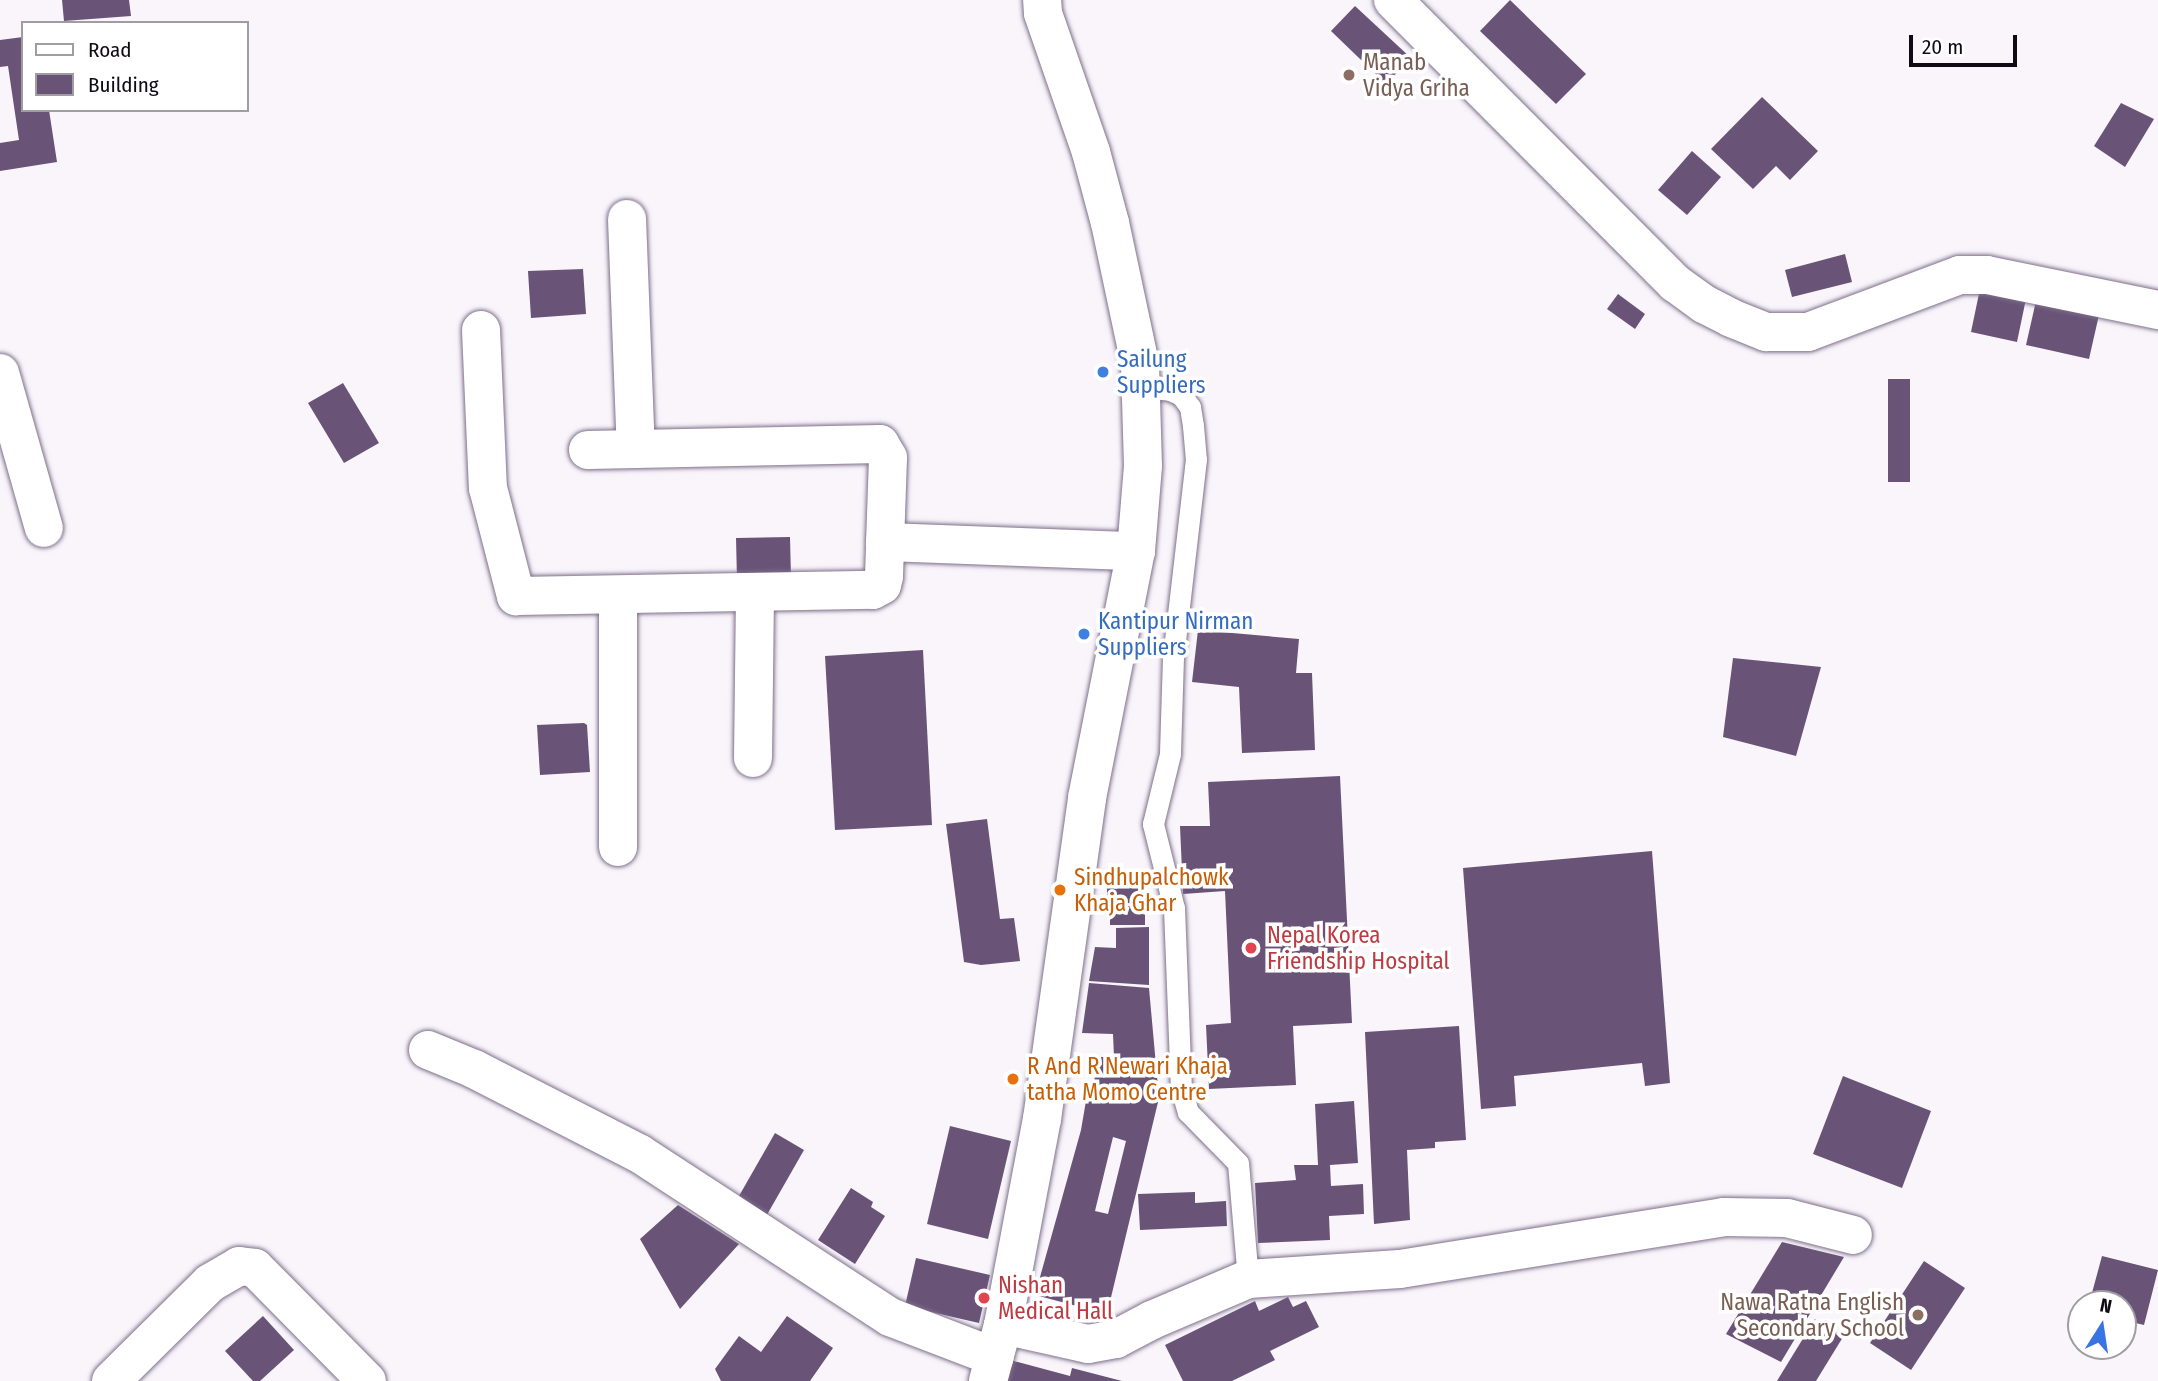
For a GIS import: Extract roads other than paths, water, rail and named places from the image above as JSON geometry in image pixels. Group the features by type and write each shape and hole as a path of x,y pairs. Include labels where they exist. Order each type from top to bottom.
{"street":[{"path":"996,1355 1042,1119 1087,798 1136,551 1143,466 1142,387 1126,300 1091,152 1042,0"},
{"path":"1393,0 1675,283 1704,304 1731,318 1766,332 1808,332 1960,275 1987,275 2158,310"},
{"path":"628,219 636,449"},
{"path":"481,330 488,488 516,596 873,590 882,585 888,458 880,444 588,450"},
{"path":"0,373 44,528"},
{"path":"885,542 1136,551"},
{"path":"753,758 755,593"},
{"path":"618,595 618,847"},
{"path":"428,1050 474,1069 640,1154 890,1317 996,1355 1116,1339 1152,1320 1248,1279 1401,1269 1724,1217 1787,1218 1853,1236"},
{"path":"111,1381 210,1283 239,1266 255,1268 368,1381"}],"lane":[{"path":"1142,387 1170,390 1181,395 1190,407 1193,426 1196,458 1173,657 1170,754 1153,824 1174,908 1181,1088 1188,1112 1238,1163 1248,1279"}],"place":[{"name":"Manab Vidya Griha","path":"1349,75"},
{"name":"Sailung Suppliers","path":"1103,372"},
{"name":"Kantipur Nirman Suppliers","path":"1084,634"},
{"name":"Sindhupalchowk Khaja Ghar","path":"1060,890"},
{"name":"Nepal Korea Friendship Hospital","path":"1251,948"},
{"name":"R And R Newari Khaja tatha Momo Centre","path":"1013,1079"},
{"name":"Nishan Medical Hall","path":"984,1298"},
{"name":"Nawa Ratna English Secondary School","path":"1918,1315"}]}
